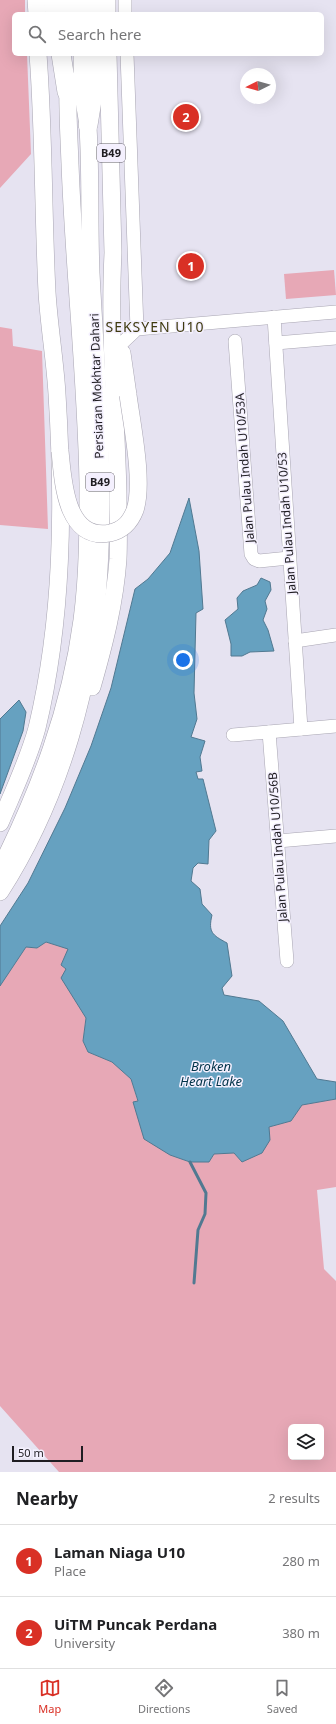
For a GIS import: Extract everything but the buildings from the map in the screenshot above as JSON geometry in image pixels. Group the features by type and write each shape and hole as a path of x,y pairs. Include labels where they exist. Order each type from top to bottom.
{"highway":[{"path":"53,0 55,12"},
{"path":"94,0 94,12"},
{"path":"61,56 67,92"},
{"path":"88,125 94,88 94,56"}],"main road":[{"path":"36,0 37,12"},
{"path":"66,0 66,12"},
{"path":"80,0 80,12"},
{"path":"107,0 107,12"},
{"path":"0,823 23,769 36,730 49,664 59,571 60,451 57,391 47,294 43,126 38,56"},
{"name":"Persiaran Mokhtar Dahari","path":"0,869 26,818 55,744 74,667 86,589 88,555 86,413 72,232 67,92 68,56"},
{"name":"Persiaran Mokhtar Dahari","path":"0,892 27,845 45,806 75,721 88,655 96,602 99,563 98,384 91,272 88,125 83,94 82,56"},
{"name":"B49","path":"75,721 89,695 99,663 114,593 118,558 117,446 111,285 113,253 108,56"},
{"path":"60,451 66,498 69,508 78,522 90,531 104,534 121,530 128,523 135,509 138,487 121,344 113,253"}],"street":[{"path":"125,0 125,12"},
{"path":"127,56 137,329"},
{"path":"121,344 137,329 336,312"},
{"name":"Jalan Pulau Indah U10/53","path":"274,317 301,729"},
{"path":"276,343 336,338"},
{"name":"Jalan Pulau Indah U10/53A","path":"235,341 251,554 254,559 259,561 289,558"},
{"path":"295,640 336,635"},
{"path":"233,735 336,726"},
{"name":"Jalan Pulau Indah U10/56B","path":"270,732 286,961"},
{"path":"278,840 336,836"}],"shaded area":[{"path":"0,0 25,0 25,12 12,12 12,56 27,56 31,154 0,188"},
{"path":"334,270 336,295 286,299 284,274"},
{"path":"0,327 12,329 13,346 42,351 48,529 0,525"},
{"path":"46,942 69,949 61,965 66,969 78,1003 86,1018 83,1041 88,1052 112,1062 131,1079 138,1102 134,1102 170,1155 190,1162 209,1162 214,1154 234,1153 242,1162 269,1127 291,1121 301,1105 336,1099 336,1187 317,1190 324,1269 336,1281 336,1472 59,1472 0,1406 0,986 26,947 37,948"}],"water":[{"name":"Broken Heart Lake","path":"189,498 199,551 203,609 196,613 194,693 197,719 191,737 205,741 200,757 202,771 196,772 198,779 203,779 216,831 209,840 208,864 198,863 193,868 191,881 200,889 202,904 212,915 212,932 218,938 227,943 232,976 222,988 224,995 259,1001 283,1021 317,1079 336,1082 336,1099 302,1105 291,1121 269,1127 270,1140 262,1153 242,1162 234,1153 214,1154 209,1162 190,1162 170,1155 144,1139 133,1102 138,1101 131,1079 112,1062 88,1052 83,1041 86,1018 61,978 66,969 61,965 68,949 46,942 37,948 26,947 0,986 0,926 28,883 65,808 91,746 111,688 135,589 148,579 170,553"},
{"path":"261,578 270,582 271,590 265,601 267,609 263,620 268,630 274,651 250,652 242,656 231,656 231,644 225,620 238,609 237,598 243,591 257,585"},
{"path":"19,700 26,712 23,731 0,794 0,719"}],"waterway":[{"path":"190,1162 206,1193 205,1214 198,1230 194,1283"}],"place":[{"name":"UiTM Puncak Perdana","path":"186,117"},
{"name":"Laman Niaga U10","path":"191,266"}],"district":[{"name":"SEKSYEN U10","path":"155,327"}]}
